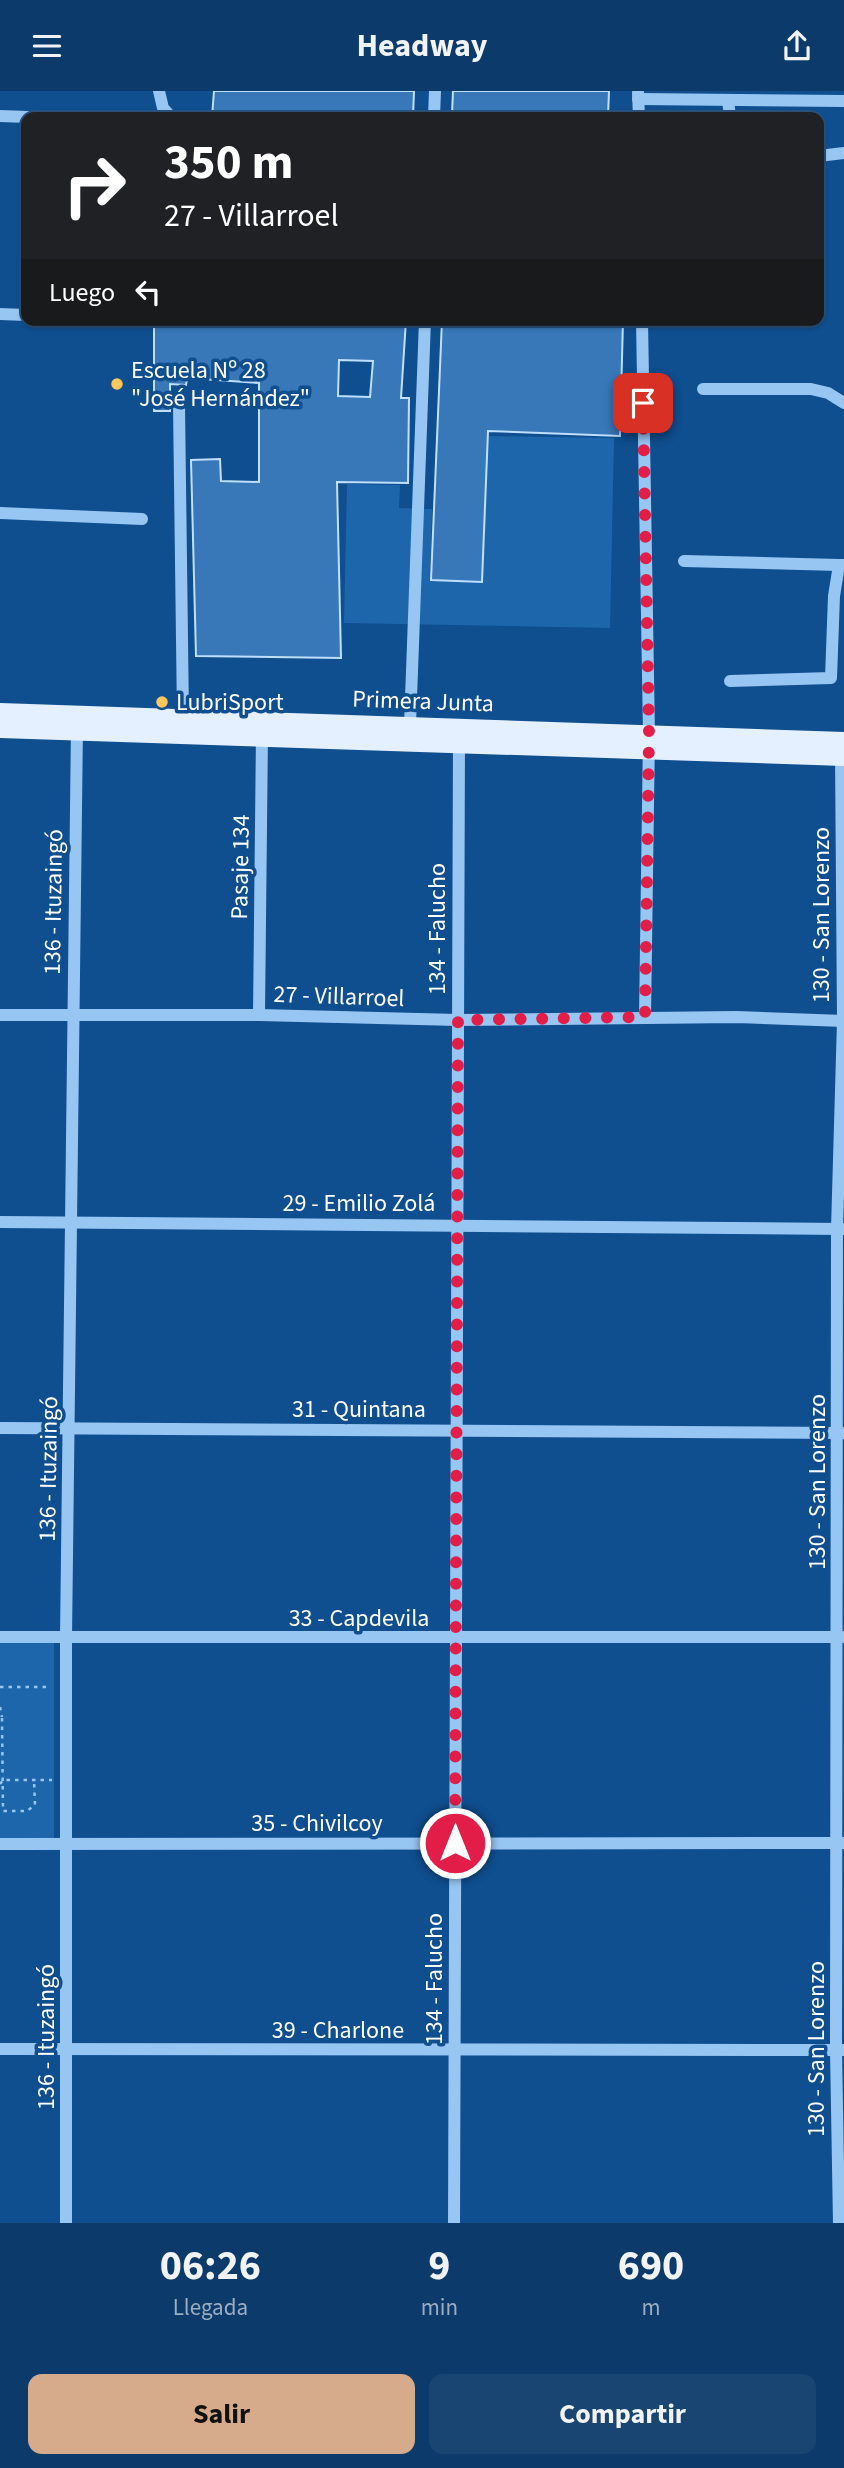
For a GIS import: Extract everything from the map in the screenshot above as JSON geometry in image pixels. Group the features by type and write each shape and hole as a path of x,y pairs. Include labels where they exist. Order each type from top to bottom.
{"main road":[{"name":"Primera Junta","path":"0,712 77,724 183,717 262,728 410,725 459,736 842,749"},
{"path":"0,729 77,724 459,736"}],"street":[{"path":"159,91 167,112"},
{"path":"434,112 435,91"},
{"path":"638,95 728,100 844,101"},
{"path":"728,100 729,112"},
{"path":"0,116 21,117"},
{"path":"824,155 844,153"},
{"path":"0,314 21,315"},
{"path":"410,725 425,326"},
{"path":"642,326 649,742 645,1017"},
{"path":"703,389 811,389 828,393 844,403"},
{"path":"179,405 183,717"},
{"path":"0,513 142,519"},
{"path":"684,561 842,565 834,596 831,678 730,681"},
{"name":"136 - Ituzaingó","path":"66,2223 66,1638 77,724"},
{"name":"Pasaje 134","path":"259,1015 262,728"},
{"name":"134 - Falucho","path":"454,2223 459,736"},
{"name":"130 - San Lorenzo","path":"839,2223 842,749"},
{"name":"27 - Villarroel","path":"0,1015 259,1015 458,1020 645,1017 843,1021"},
{"name":"29 - Emilio Zolá","path":"0,1221 840,1229"},
{"name":"31 - Quintana","path":"0,1428 841,1433"},
{"name":"33 - Capdevila","path":"0,1637 456,1640 841,1637"},
{"name":"35 - Chivilcoy","path":"0,1844 841,1843"},
{"name":"39 - Charlone","path":"0,2049 840,2050"}],"path":[{"path":"0,1687 54,1687"},
{"path":"0,1707 3,1811 27,1811 35,1805 34,1780"},
{"path":"0,1727 2,1717"},
{"path":"2,1782 66,1780"}],"shaded area":[{"path":"486,436 614,438 610,628 344,623 347,484 400,485 399,508 432,509 430,581 482,582"},
{"path":"54,1639 54,1840 0,1840 0,1640"}],"building":[{"path":"214,91 414,91 413,112 212,112"},
{"path":"453,91 609,91 608,112 452,112"},
{"path":"154,326 406,326 401,398 409,398 408,483 337,482 341,658 196,656 191,460 220,459 221,481 259,482 259,383 187,378 186,385 170,384 170,411 154,411","holes":["339,360 373,361 370,397 338,396"]},
{"path":"442,326 623,326 620,436 488,431 482,582 431,580"}],"place":[{"name":"Escuela Nº 28 \"José Hernández\"","path":"117,384"},
{"name":"LubriSport","path":"162,702"}],"route":[{"path":"455,1843 458,1020 645,1017 649,734 643,403"}]}
